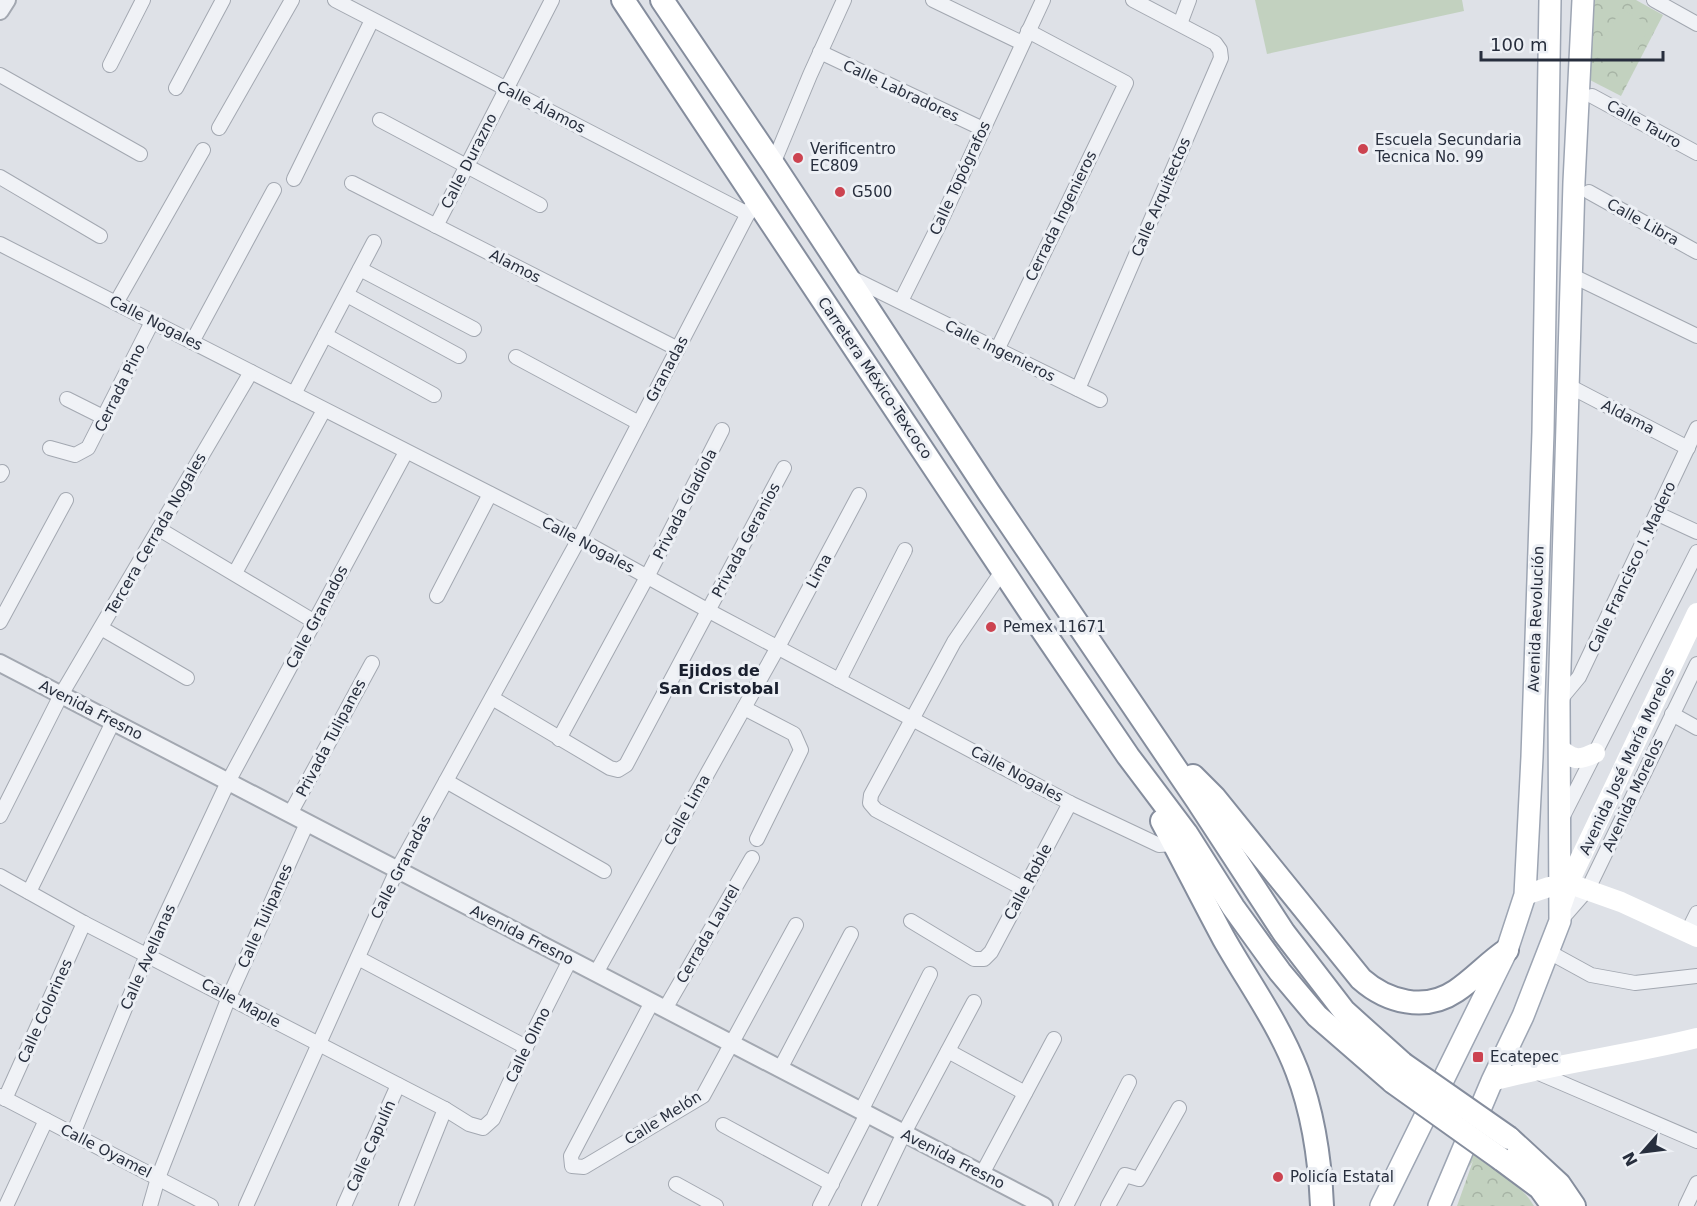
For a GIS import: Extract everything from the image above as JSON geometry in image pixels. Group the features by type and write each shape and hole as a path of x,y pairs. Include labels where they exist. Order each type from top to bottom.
{"highway":[{"name":"Carretera México-Texcoco","path":"623,0 751,207 1003,570 1128,756"},
{"name":"Carretera México-Texcoco","path":"662,0 1150,732"},
{"path":"1150,732 1214,797 1361,979 1383,995 1405,1003 1437,1000 1454,993 1507,950"},
{"path":"1150,732 1297,950 1344,1011 1398,1073"},
{"path":"1128,756 1225,939 1277,1028 1297,1072 1313,1121 1320,1164 1323,1206"},
{"path":"1128,756 1186,833 1233,907 1280,972 1317,1016 1559,1184 1574,1206"},
{"path":"1505,1148 1553,1206"}],"main road":[{"name":"Avenida Revolución","path":"1381,1206 1507,950 1525,895 1543,432 1550,0"},
{"name":"Avenida Revolución","path":"1439,1206 1549,952 1560,915 1564,885 1559,825 1559,702 1574,182 1583,0"},
{"name":"Avenida José María Morelos","path":"1564,885 1697,613"},
{"path":"1559,748 1569,757 1581,759 1595,753"},
{"path":"1525,895 1537,889 1564,885 1588,889 1692,935"},
{"path":"1492,1082 1532,1071 1651,1050 1697,1038"}],"street":[{"path":"0,11 7,0"},
{"path":"110,65 143,0"},
{"path":"176,88 223,0"},
{"path":"219,128 292,0"},
{"name":"Calle Álamos","path":"335,0 350,3 372,20 506,89 751,207"},
{"name":"Calle Durazno","path":"436,226 552,0"},
{"path":"773,164 844,0"},
{"path":"933,0 1025,37"},
{"name":"Calle Topógrafos","path":"902,301 1043,0"},
{"name":"Calle Arquitectos","path":"1078,389 1221,58 1220,50 1215,43 1133,0"},
{"path":"1180,24 1189,0"},
{"path":"1654,0 1697,24"},
{"path":"294,179 372,20"},
{"name":"Cerrada Ingenieros","path":"997,350 1126,83 1025,37"},
{"name":"Calle Labradores","path":"820,52 983,129"},
{"path":"0,75 140,154"},
{"name":"Calle Tauro","path":"1592,96 1697,153"},
{"path":"380,120 540,205"},
{"path":"116,303 203,150"},
{"path":"0,177 100,236"},
{"name":"Alamos","path":"352,183 678,349"},
{"path":"192,342 274,190"},
{"name":"Calle Libra","path":"1589,192 1697,252"},
{"name":"Granadas","path":"579,539 751,207"},
{"path":"294,394 374,242"},
{"name":"Calle Nogales","path":"0,244 579,539 708,611 1070,803 1159,845 1174,844"},
{"path":"360,269 474,329"},
{"path":"846,275 902,301"},
{"path":"1572,275 1697,336"},
{"path":"346,295 459,356"},
{"name":"Calle Ingenieros","path":"902,301 1100,400"},
{"name":"Cerrada Pino","path":"50,448 75,455 88,448 152,322"},
{"path":"326,335 434,395"},
{"path":"516,357 639,423"},
{"name":"Tercera Cerrada Nogales","path":"0,816 61,695 251,372"},
{"name":"Aldama","path":"1569,386 1688,448"},
{"path":"67,399 105,418"},
{"path":"235,573 324,410"},
{"name":"Calle Francisco I. Madero","path":"1559,702 1579,677 1697,428"},
{"name":"Privada Gladiola","path":"559,739 647,577 722,430"},
{"name":"Calle Granados","path":"228,782 406,452"},
{"name":"Privada Geranios","path":"559,739 610,768 618,770 626,765 784,468"},
{"path":"437,596 490,494"},
{"name":"Lima","path":"778,647 859,495"},
{"path":"0,622 66,500"},
{"path":"1658,514 1697,532"},
{"path":"159,529 315,622"},
{"name":"Calle Granadas","path":"246,1206 397,870 579,539"},
{"path":"839,680 905,550"},
{"name":"Avenida José María Morelos","path":"1559,825 1697,552"},
{"path":"1003,570 954,642 871,795 870,803 876,810 1024,889"},
{"path":"101,628 187,678"},
{"name":"Calle Lima","path":"596,973 778,647"},
{"name":"Avenida Fresno","path":"0,663 1044,1206"},
{"name":"Privada Tulipanes","path":"290,814 372,663"},
{"name":"Avenida Morelos","path":"1560,915 1588,889 1697,664"},
{"path":"492,698 559,739"},
{"path":"744,708 794,734 801,750 757,839"},
{"path":"1672,714 1697,728"},
{"path":"29,892 113,722"},
{"path":"446,781 604,872"},
{"name":"Calle Avellanas","path":"73,1134 147,955 228,782"},
{"name":"Calle Roble","path":"910,921 975,959 984,959 991,952 1070,803"},
{"name":"Calle Tulipanes","path":"150,1206 158,1178 229,997 307,823"},
{"name":"Cerrada Laurel","path":"658,1006 752,858"},
{"name":"Calle Maple","path":"0,876 84,923 445,1109 469,1124 483,1128"},
{"path":"1692,935 1697,913"},
{"name":"Calle Colorines","path":"3,1098 84,923"},
{"name":"Calle Melón","path":"658,1006 571,1156 572,1166 584,1167 703,1096 796,925"},
{"path":"780,1069 851,934"},
{"path":"1549,952 1591,975 1635,983 1696,976"},
{"path":"358,958 526,1047"},
{"name":"Calle Olmo","path":"483,1128 493,1119 570,960"},
{"path":"820,1206 930,974"},
{"path":"869,1206 904,1133 974,1002"},
{"path":"982,1174 1054,1039"},
{"path":"948,1051 1025,1093"},
{"path":"1532,1071 1697,1141"},
{"path":"1066,1206 1129,1082"},
{"name":"Calle Capulín","path":"344,1206 398,1085"},
{"name":"Calle Oyamel","path":"3,1098 212,1206"},
{"path":"1108,1206 1125,1175 1139,1179 1179,1108"},
{"path":"406,1206 445,1109"},
{"path":"6,1206 46,1120"},
{"path":"723,1125 832,1184"},
{"path":"676,1184 716,1206"},
{"path":"1686,1206 1697,1184"}],"green space":[{"path":"1255,0 1462,0 1464,11 1267,54"},
{"path":"1589,0 1636,0 1663,15 1621,96 1588,79"},
{"path":"1621,9 1651,25 1628,66 1598,50"},
{"path":"1471,1153 1514,1183 1534,1206 1457,1206 1473,1161 1469,1167"}],"place":[{"name":"Escuela Secundaria Tecnica No. 99","path":"1363,149"},
{"name":"Verificentro EC809","path":"798,158"},
{"name":"G500","path":"840,192"},
{"name":"Pemex 11671","path":"991,627"},
{"name":"Ecatepec","path":"1478,1057"},
{"name":"Policía Estatal","path":"1278,1177"}],"district":[{"name":"Ejidos de San Cristobal","path":"719,679"}]}
